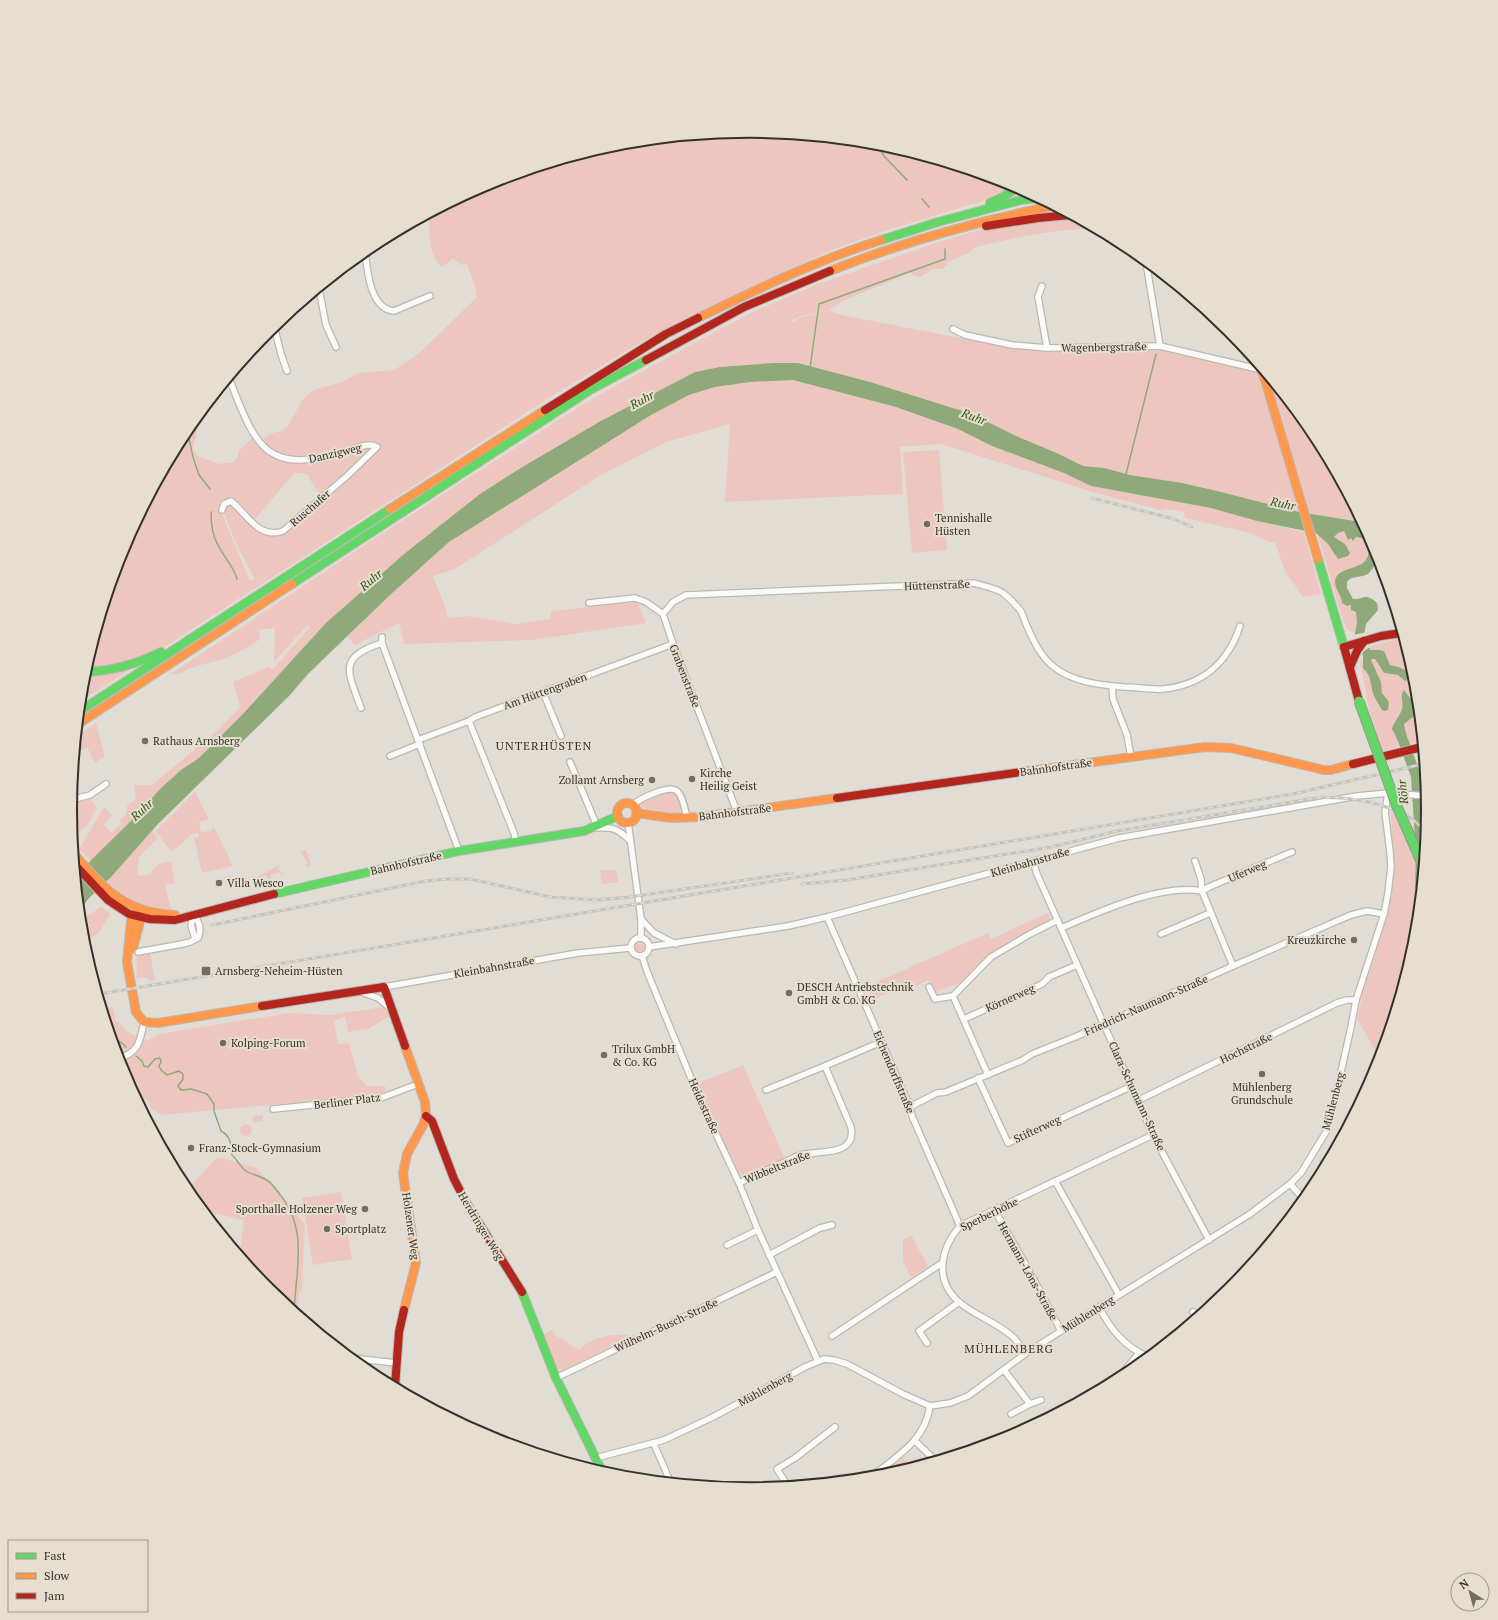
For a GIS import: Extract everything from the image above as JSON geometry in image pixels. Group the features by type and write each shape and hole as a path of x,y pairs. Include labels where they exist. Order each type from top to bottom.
{"main road":[{"path":"938,222 944,216 992,202 1011,191"},
{"path":"85,707 596,377 666,334 736,299 843,252 938,222 1028,199"},
{"path":"83,721 590,390 744,307 848,264 942,232 1046,207"},
{"path":"942,232 949,234 976,228 1062,216"},
{"path":"1265,380 1361,708 1396,804 1419,860"},
{"path":"92,672 114,670 133,664 153,656 205,629"},
{"path":"1344,647 1381,636 1397,633"},
{"path":"1350,667 1357,651 1364,641"},
{"name":"Bahnhofstraße","path":"136,913 194,914 252,899 459,852 576,832 594,827 610,818 618,816 618,809 622,804 628,803 635,809 671,818 686,818 1188,749 1222,746 1324,770 1331,770 1418,748"},
{"name":"Bahnhofstraße","path":"628,822 635,818 635,809"},
{"path":"618,816 624,822 628,822"},
{"path":"79,865 136,913 131,924 127,953 127,966 136,1012 140,1020 144,1022"},
{"name":"Kleinbahnstraße","path":"144,1022 158,1023 384,987"},
{"name":"Herdringer Weg","path":"384,987 425,1102 426,1116 432,1121 454,1179 467,1204 522,1293 556,1378 599,1465"},
{"name":"Holzener Weg","path":"395,1381 399,1332 416,1263 403,1172 404,1165 426,1116"}],"street":[{"path":"366,258 369,281 378,303 388,310 394,310 430,296"},
{"name":"Wagenbergstraße","path":"1147,269 1160,346"},
{"name":"Wagenbergstraße","path":"1042,286 1038,297 1047,348"},
{"path":"320,294 326,325 336,347"},
{"name":"Wagenbergstraße","path":"953,329 965,335 1012,346 1047,348 1160,346 1255,368"},
{"path":"276,333 280,354 288,371"},
{"name":"Danzigweg","path":"232,382 248,425 259,441 273,454 287,459 308,461 332,456 368,445"},
{"name":"Ruschufer","path":"222,510 224,504 230,501 246,518 264,531 271,534 283,531 347,476 377,446 368,445"},
{"name":"Hüttenstraße","path":"663,614 673,602 686,595 974,583 1002,592 1020,610 1035,644 1045,658 1055,668 1095,684 1164,689 1180,686 1194,680 1218,665 1235,642 1240,626"},
{"path":"589,603 635,598 646,602 663,614"},
{"name":"Grabenstraße","path":"663,614 736,812"},
{"path":"361,708 349,675 351,661 358,652 382,640 459,852"},
{"name":"Am Hüttengraben","path":"390,756 475,717 673,644"},
{"path":"1112,686 1113,699 1126,735 1130,756"},
{"path":"543,692 562,736"},
{"path":"469,721 514,833 516,842"},
{"path":"570,762 594,827 613,828 621,832 630,841"},
{"path":"77,798 90,795 106,784"},
{"name":"Bahnhofstraße","path":"635,809 642,799 672,789 677,790 679,794 685,810 686,818"},
{"name":"Kleinbahnstraße","path":"649,947 788,926 827,917 1098,844 1151,832 1358,796 1388,793 1421,796"},
{"name":"Mühlenberg","path":"596,1458 654,1444 713,1417 824,1359 841,1361 910,1398 930,1406 960,1400 969,1396 1025,1354 1250,1214 1290,1184 1304,1168 1326,1132 1337,1093 1352,1027 1356,1000 1384,914 1391,867 1385,812 1388,793"},
{"path":"628,822 641,938"},
{"name":"Uferweg","path":"1202,891 1292,852"},
{"name":"Clara-Schumann-Straße","path":"1033,861 1037,874 1104,1023 1130,1087 1153,1135 1209,1240"},
{"path":"1194,861 1201,879 1202,891 1210,913 1233,966"},
{"path":"1061,928 1140,898 1176,890 1192,889 1202,891"},
{"name":"Friedrich-Naumann-Straße","path":"910,1107 937,1094 946,1092 988,1075 1351,915 1367,912 1384,914"},
{"path":"1161,934 1210,913"},
{"path":"194,914 191,925 192,932 197,938"},
{"path":"138,952 182,944 197,938 200,932 199,923 194,914"},
{"name":"Eichendorffstraße","path":"827,917 960,1226"},
{"path":"640,919 654,933 676,944"},
{"path":"929,987 935,999 953,996 991,957 1030,934 1058,920"},
{"path":"641,938 648,942 649,947 648,951 642,956 635,955 630,948 634,940 641,938"},
{"name":"Kleinbahnstraße","path":"384,987 578,953 630,948"},
{"name":"Heidestraße","path":"642,956 700,1100 739,1182 769,1255 818,1361"},
{"name":"Körnerweg","path":"964,1019 1042,984 1049,977 1077,965"},
{"name":"Kleinbahnstraße","path":"358,991 378,998 392,1011"},
{"path":"953,996 988,1075"},
{"name":"Hochstraße","path":"1137,1101 1337,1003 1347,1000 1356,1000"},
{"path":"124,1057 131,1054 136,1048 141,1038 144,1022"},
{"path":"766,1090 881,1042"},
{"name":"Wibbeltstraße","path":"739,1182 808,1153 840,1149 848,1144 852,1137 851,1128 825,1066"},
{"name":"Stifterweg","path":"978,1078 1008,1143 1130,1087"},
{"name":"Berliner Platz","path":"273,1109 381,1098 418,1084"},
{"name":"Sperberhöhe","path":"942,1263 948,1241 960,1226 995,1211 1153,1135"},
{"path":"1055,1181 1119,1295"},
{"path":"1290,1184 1300,1194"},
{"name":"Hermann-Löns-Straße","path":"995,1211 1030,1272 1061,1331"},
{"path":"769,1255 820,1228 832,1225"},
{"path":"727,1245 758,1230"},
{"path":"832,1336 942,1263 944,1277 950,1292 959,1302 1013,1337 1025,1354"},
{"name":"Wilhelm-Busch-Straße","path":"556,1378 777,1272"},
{"path":"927,1343 919,1331 959,1302"},
{"path":"1099,1307 1115,1334 1130,1348 1142,1354"},
{"path":"1131,1362 1139,1353"},
{"path":"363,1359 396,1363"},
{"path":"1004,1370 1030,1404"},
{"path":"1011,1414 1041,1400"},
{"path":"881,1469 916,1441 928,1416 930,1406"},
{"path":"785,1481 777,1469 795,1458 835,1427"},
{"path":"916,1441 931,1456"},
{"path":"654,1444 668,1477"}],"shaded area":[{"path":"705,139 793,139 880,151 923,161 965,174 1009,190 992,198 885,231 829,251 686,318 633,347 549,398 87,697 100,636 128,553 146,513 167,474 197,428 193,448 197,456 220,464 234,462 238,456 238,452 253,437 263,448 273,455 284,460 307,463 332,458 364,448 376,447 322,497 310,480 309,476 302,473 294,473 253,522 232,501 228,500 222,505 221,511 250,581 255,579 237,546 224,514 224,505 231,503 260,530 267,533 283,533 347,477 378,447 373,440 327,456 291,459 275,454 262,440 269,434 281,431 288,426 302,400 312,391 344,381 358,373 394,370 417,355 477,297 475,286 467,264 461,265 453,259 442,267 434,256 430,236 429,219 492,189 533,174 575,161 618,151"},
{"path":"1069,220 1087,229 1066,230 1020,237 976,247 972,249 971,252 947,262 948,265 942,269 933,269 920,277 909,273 843,301 829,310 802,316 792,320 792,322 802,317 830,310 837,314 1006,347 1059,352 1110,350 1164,351 1258,372 1282,401 1308,437 1331,474 1356,521 1299,512 1217,491 1130,475 1104,468 1083,466 1016,436 972,414 870,382 798,363 773,363 720,367 695,372 599,422 519,469 480,494 404,554 326,623 242,715 199,758 181,770 161,788 135,817 91,861 79,849 104,807 112,815 104,824 111,833 121,824 120,819 126,814 127,806 136,799 134,785 152,785 217,731 240,707 233,682 268,667 273,669 310,627 307,625 274,662 275,628 259,630 260,639 227,658 190,668 182,673 169,675 389,529 593,398 748,314 815,285 939,242 978,230 1033,222"},
{"path":"793,380 896,407 958,429 992,446 1064,473 1091,486 1211,508 1304,532 1321,594 1303,597 1285,571 1275,542 1270,542 1246,532 1185,518 1184,512 1165,509 1164,511 1093,492 941,444 900,447 903,494 725,502 730,424 666,442 601,475 455,569 433,576 447,612 447,618 467,616 516,624 550,619 551,611 637,602 646,623 532,640 404,644 399,623 355,645 347,637 390,595 449,542 651,415 689,395 715,387 750,382"},
{"name":"Tennishalle Hüsten","path":"939,450 947,550 912,553 903,452"},
{"path":"1344,531 1351,538 1364,539 1369,550 1367,559 1356,568 1348,570 1336,586 1342,598 1351,605 1351,610 1356,612 1357,623 1355,633 1348,630 1343,620 1317,533 1328,544 1338,559 1334,537 1338,533"},
{"path":"1399,638 1406,671 1390,665 1384,651 1370,650 1368,647"},
{"path":"1375,658 1384,673 1398,675 1405,681 1408,679 1411,698 1394,722 1408,743 1404,724 1414,716 1417,742 1382,751 1370,714 1360,661 1363,659 1363,667 1370,677 1379,706 1385,711 1389,702 1382,693 1381,682 1371,660"},
{"path":"96,723 105,756 95,763 87,747 80,752 82,732"},
{"path":"671,791 677,793 684,809 679,814 642,808 640,804 643,802"},
{"path":"195,792 209,819 199,822 201,832 192,834 172,852 155,831"},
{"path":"91,799 97,808 86,827 77,832 77,810 77,803"},
{"path":"1391,811 1421,831 1420,854 1408,941 1398,984 1376,1051 1357,1019 1363,992 1387,916 1393,873"},
{"path":"214,827 233,866 202,873 194,838 199,837 198,833 212,830 211,828"},
{"path":"152,831 158,838 139,857 137,874 139,876 150,874 159,864 171,861 175,883 165,885 171,910 136,901 122,893 107,881"},
{"path":"306,850 311,864 307,868 305,865 308,863 300,852"},
{"path":"279,865 280,866 278,868 284,876 281,876 280,872 271,875 271,879 268,880 266,875 257,878 257,882 253,883 251,880"},
{"path":"600,870 616,870 618,882 602,884"},
{"path":"101,907 111,914 99,932 90,939 86,917"},
{"path":"1047,913 1051,920 988,954 965,981 935,992 929,980 911,988 908,983 872,1000 867,986 988,933 991,939"},
{"path":"638,942 642,942 644,943 644,951 638,952 635,949 635,945"},
{"path":"150,953 155,980 151,981 144,977 136,979 136,958 141,954"},
{"path":"113,1007 116,1021 120,1023 125,1030 139,1038 135,1045 124,1055 113,1026 107,1008"},
{"path":"383,1007 390,1016 368,1029 348,1032 345,1017 334,1020 338,1044 349,1043 358,1076 367,1086 385,1086 386,1094 162,1115 151,1109 148,1100 141,1097 125,1059 136,1052 141,1039 147,1041 159,1034 289,1013 331,1015"},
{"path":"743,1065 785,1159 740,1179 696,1084"},
{"path":"262,1115 263,1122 252,1122 253,1116"},
{"path":"244,1124 248,1124 252,1130 248,1136 244,1136 240,1132 240,1128"},
{"path":"218,1157 257,1168 305,1225 302,1290 299,1292 298,1307 274,1285 241,1249 244,1220 211,1213 191,1185"},
{"name":"Sportplatz","path":"341,1192 352,1259 313,1265 302,1198"},
{"path":"911,1235 928,1266 911,1277 903,1262 903,1240"},
{"path":"552,1330 555,1335 579,1350 592,1341 605,1336 636,1335 563,1370 555,1368 543,1335"},
{"path":"903,1457 907,1463 892,1466"}],"water":[{"name":"Ruhr","path":"773,363 798,363 870,382 972,414 1016,436 1083,466 1104,468 1130,475 1182,483 1299,512 1356,521 1364,539 1356,537 1353,541 1351,538 1348,540 1344,531 1338,533 1334,537 1345,544 1350,553 1348,556 1338,559 1328,544 1316,533 1257,521 1211,508 1091,486 1064,473 992,446 958,429 896,407 793,380 750,382 715,387 689,395 651,415 449,542 390,595 308,674 289,696 158,824 111,877 84,905 80,871 135,817 161,788 181,770 199,758 242,715 326,623 404,554 480,494 519,469 599,422 695,372 720,367"},
{"path":"1369,550 1374,565 1373,568 1368,574 1354,577 1349,580 1347,582 1347,588 1353,599 1367,597 1377,603 1378,610 1366,624 1364,635 1370,650 1384,651 1390,665 1406,671 1408,679 1405,681 1398,675 1384,673 1375,659 1371,660 1381,682 1382,693 1389,702 1388,710 1385,711 1382,710 1373,694 1370,680 1363,668 1363,656 1354,638 1357,623 1356,612 1351,610 1351,605 1347,606 1342,603 1341,597 1335,585 1336,577 1340,573 1360,565 1364,562"},
{"path":"1404,690 1410,698 1414,716 1404,724 1408,743 1400,744 1392,729 1402,709 1402,697"}],"pier":[{"path":"1368,632 1367,635 1370,647 1364,651 1361,656 1355,648 1352,638 1353,635"}],"waterway":[{"path":"881,151 907,180"},
{"path":"922,199 929,207"},
{"path":"810,368 819,304 945,259 945,249"},
{"path":"1126,474 1156,354"},
{"path":"189,439 199,475 210,489"},
{"path":"211,512 212,528 215,539 219,548 233,569 237,579"},
{"name":"Röhr","path":"1400,732 1416,776 1420,843"},
{"path":"119,1041 126,1047"},
{"path":"136,1056 142,1061 144,1066 148,1067 155,1059 160,1058 161,1062 159,1066 167,1075 179,1071 183,1074 183,1079 178,1086 181,1090 191,1089 207,1094 214,1104 214,1111 221,1131 229,1138 232,1155 246,1171 266,1179 271,1183 288,1206 294,1220 297,1234 298,1264 295,1304"}],"railway":[{"path":"1092,498 1174,519 1192,527"},
{"path":"103,993 1293,794 1420,765"},
{"path":"802,884 847,880 1051,847 1117,831 1315,798 1346,798 1366,801 1404,814 1421,827"},
{"path":"212,925 426,881 447,879 470,879 551,897 597,900 630,897 792,873"}],"traffic: fast":[{"path":"990,203 1011,191"},
{"path":"881,240 938,222 1028,199"},
{"path":"292,584 590,390 646,360"},
{"path":"85,708 390,509"},
{"path":"1318,559 1344,647"},
{"path":"92,671 124,666 161,652"},
{"path":"1359,701 1396,804 1420,858"},
{"path":"274,894 459,851 584,831 618,816"},
{"path":"522,1292 556,1378 599,1465"}],"traffic: slow":[{"path":"830,271 912,242 995,219 1046,207"},
{"path":"698,318 811,266 881,240"},
{"path":"1265,380 1318,559"},
{"path":"390,509 545,410"},
{"path":"83,721 292,584"},
{"path":"1036,770 1205,747 1231,748 1324,770 1331,770 1353,764"},
{"path":"636,813 671,818 701,817 837,798"},
{"path":"627,803 634,806 637,813 634,820 627,823 620,820 617,813 620,806 627,803"},
{"path":"79,859 96,878 117,897 129,904 157,913 175,915"},
{"path":"140,910 131,921 127,962 136,1012 144,1022 158,1023 262,1006"},
{"path":"133,948 141,918 140,913"},
{"path":"404,1310 416,1263 403,1173 407,1154 423,1125 426,1116 425,1102 405,1046"}],"traffic: jam":[{"path":"986,226 1062,216"},
{"path":"646,360 744,307 830,271"},
{"path":"545,410 666,334 698,318"},
{"path":"1344,647 1381,636 1397,634"},
{"path":"1350,667 1357,651 1364,641"},
{"path":"1344,647 1359,701"},
{"path":"1353,764 1418,748"},
{"path":"837,798 1036,770"},
{"path":"80,870 108,900 129,914 150,919 175,920 274,894"},
{"path":"262,1006 384,987 405,1046"},
{"path":"426,1116 432,1121 454,1179 467,1204 522,1292"},
{"path":"395,1381 399,1332 404,1310"}],"place":[{"name":"Tennishalle Hüsten","path":"927,524"},
{"name":"Rathaus Arnsberg","path":"145,741"},
{"name":"Kirche Heilig Geist","path":"692,779"},
{"name":"Zollamt Arnsberg","path":"652,780"},
{"name":"Villa Wesco","path":"219,883"},
{"name":"Kreuzkirche","path":"1354,940"},
{"name":"Arnsberg-Neheim-Hüsten","path":"206,971"},
{"name":"DESCH Antriebstechnik GmbH & Co. KG","path":"789,993"},
{"name":"Kolping-Forum","path":"223,1043"},
{"name":"Trilux GmbH & Co. KG","path":"604,1055"},
{"name":"Mühlenberg Grundschule","path":"1262,1074"},
{"name":"Franz-Stock-Gymnasium","path":"191,1148"},
{"name":"Sporthalle Holzener Weg","path":"365,1209"},
{"name":"Sportplatz","path":"327,1229"}],"district":[{"name":"UNTERHÜSTEN","path":"544,746"},
{"name":"MÜHLENBERG","path":"1009,1349"}]}
